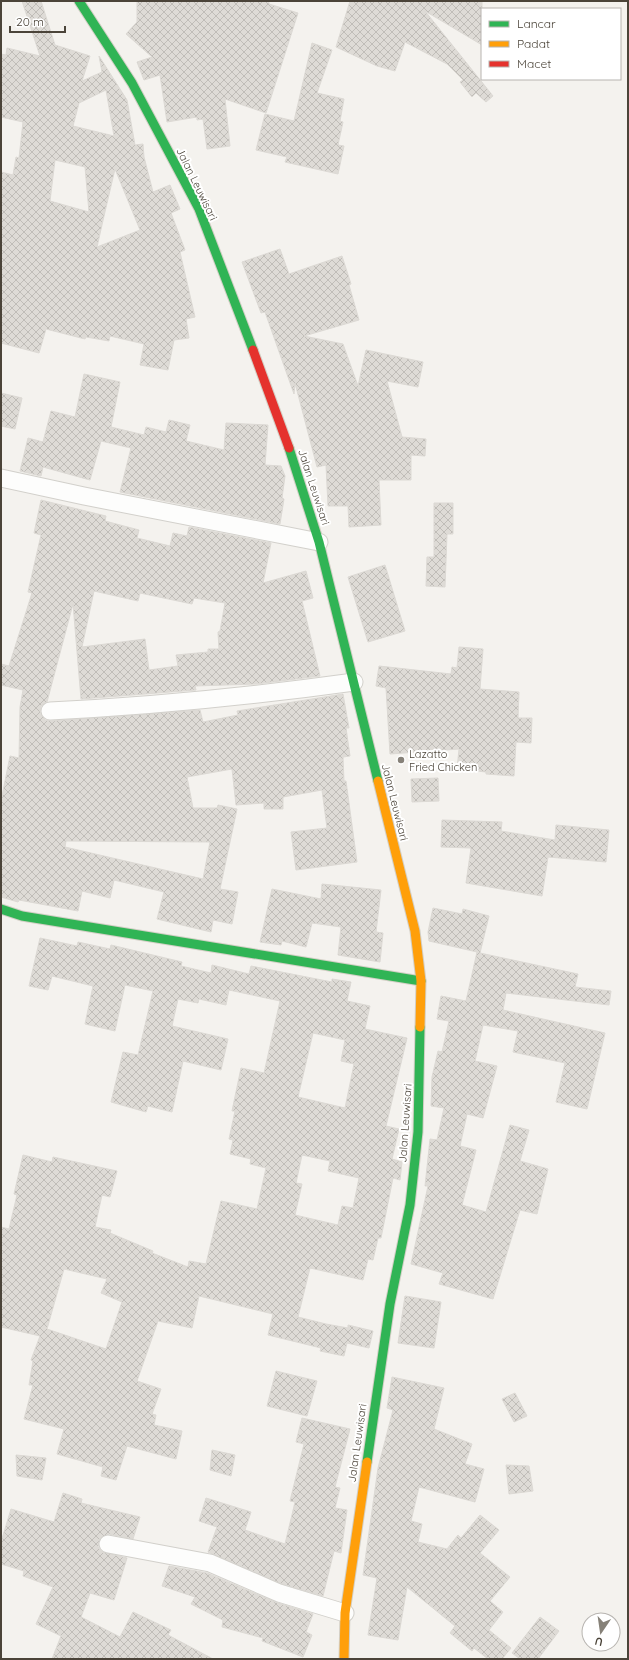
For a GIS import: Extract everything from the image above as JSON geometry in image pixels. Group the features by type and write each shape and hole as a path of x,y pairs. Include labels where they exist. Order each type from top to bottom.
{"main road":[{"name":"Jalan Leuwisari","path":"79,1 132,83 198,209 276,409 319,542 415,931 421,981 418,1132 410,1205 390,1304 374,1406 345,1613 344,1659"},
{"path":"1,909 22,916 421,981"}],"street":[{"path":"1,478 84,496 319,542"},
{"path":"50,712 132,707 354,682"},
{"path":"108,1544 210,1564 279,1592 345,1613"}],"building":[{"path":"22,1 41,1 55,45 90,56 82,81 102,72 99,56 127,100 135,145 143,144 144,157 153,192 170,185 180,209 171,213 185,250 180,252 195,317 186,319 189,338 174,340 168,370 140,365 144,344 110,336 109,341 86,337 85,339 46,329 39,353 1,343 1,172 13,175 16,157 19,158 23,122 1,117 1,54 6,55 7,48 40,56","holes":["106,90 114,136 73,126 79,103","55,160 85,167 89,212 50,201","115,169 140,230 97,247"]},
{"path":"137,1 269,1 269,4 298,13 266,113 225,99 230,146 207,149 203,119 197,120 197,117 167,122 160,75 144,80 137,62 152,57 126,34 137,22"},
{"path":"350,1 482,1 481,44 425,11 493,96 486,102 476,93 472,97 460,82 463,80 447,64 405,42 395,71 377,66 336,47"},
{"path":"312,43 332,50 317,93 344,99 340,121 343,122 338,145 344,146 338,174 285,162 287,157 256,150 265,114 294,121"},
{"path":"280,249 289,274 342,256 351,284 349,285 359,320 304,336 343,344 358,386 366,350 423,362 418,387 387,381 402,437 426,439 425,456 411,455 411,480 379,480 381,525 349,527 348,506 328,506 326,465 317,467 295,383 294,394 265,312 261,313 242,262"},
{"path":"84,374 120,382 111,427 144,435 146,427 166,432 169,420 190,425 186,441 224,450 226,423 268,425 265,465 281,466 285,476 282,498 284,499 280,524 120,492 131,448 101,441 90,480 43,467 41,476 20,471 28,438 43,442 51,411 75,417"},
{"path":"1,393 22,398 15,429 1,426"},
{"path":"41,500 106,516 105,521 139,530 137,538 170,546 173,533 187,536 189,527 271,543 263,583 306,571 313,598 302,601 320,676 256,684 195,686 196,690 81,699 73,604 47,702 41,706 40,712 45,720 51,721 200,710 203,722 238,715 237,711 343,694 349,728 346,728 350,756 343,757 344,781 346,781 357,862 296,870 291,832 327,828 322,790 283,797 283,809 264,809 264,803 236,805 232,769 187,777 193,808 217,808 218,805 237,809 220,889 238,892 232,924 213,920 211,932 157,919 164,892 114,880 110,898 82,891 78,911 19,900 18,902 1,897 1,801 10,756 19,758 20,707 23,690 1,685 1,664 9,666 32,593 28,592 41,535 34,533","holes":["94,591 138,601 140,593 192,604 194,598 225,603 220,631 218,632 219,649 208,649 208,652 176,655 178,666 149,670 145,639 82,647","66,841 210,842 203,879 65,847"]},
{"path":"434,503 453,503 453,534 447,534 445,587 426,586 427,557 434,557"},
{"path":"385,565 405,631 368,642 348,577"},
{"path":"459,647 483,649 480,689 519,692 518,718 532,718 531,743 516,742 514,776 486,774 486,772 457,769 459,749 390,754 386,688 376,686 379,666 451,674 452,667 457,668"},
{"path":"438,778 439,801 412,802 411,779"},
{"path":"442,820 502,822 501,831 555,840 556,825 609,830 606,862 548,857 542,896 466,883 471,848 441,847"},
{"path":"322,884 381,890 376,932 383,933 380,962 338,955 341,927 312,923 306,947 282,941 281,945 260,942 272,889 321,899"},
{"path":"433,908 462,914 463,909 489,916 480,953 578,974 575,987 611,991 609,1005 506,993 503,1010 605,1033 587,1109 556,1102 565,1063 513,1052 518,1031 483,1025 475,1061 497,1066 483,1118 467,1114 460,1146 476,1150 462,1205 486,1212 510,1125 529,1130 520,1161 548,1169 537,1214 520,1210 493,1299 439,1284 443,1273 411,1264 428,1186 425,1186 430,1139 437,1140 444,1108 431,1106 432,1077 438,1051 442,1052 449,1021 437,1019 441,996 466,1001 477,952 429,941 428,932"},
{"path":"40,938 77,946 78,942 110,949 111,945 182,962 181,966 211,973 212,965 249,974 251,966 332,982 332,979 351,982 347,1001 370,1006 365,1029 407,1038 386,1126 399,1129 392,1159 402,1162 400,1180 393,1178 381,1238 378,1238 373,1260 368,1259 363,1280 310,1268 298,1317 326,1324 348,1328 348,1325 373,1331 369,1348 347,1343 344,1356 320,1351 321,1348 268,1335 273,1314 199,1296 192,1328 158,1321 137,1381 161,1389 152,1414 156,1415 154,1425 182,1431 176,1459 127,1446 116,1480 101,1476 103,1467 57,1454 64,1429 24,1419 33,1385 29,1385 33,1361 31,1360 40,1336 1,1327 1,1227 9,1229 17,1195 14,1194 23,1155 52,1162 53,1157 117,1171 110,1197 102,1195 95,1227 111,1230 110,1233 153,1251 152,1253 188,1267 189,1261 206,1264 221,1201 257,1209 266,1168 250,1164 251,1159 230,1154 233,1140 229,1139 235,1111 232,1111 241,1068 264,1073 280,1001 229,990 226,1005 199,999 198,1003 178,999 172,1026 228,1039 221,1070 183,1061 172,1112 148,1106 146,1112 111,1102 123,1052 138,1055 153,991 125,985 115,1031 85,1024 93,986 52,976 48,990 29,986","holes":["313,1033 345,1040 341,1061 354,1064 345,1108 298,1097","302,1155 330,1161 328,1171 359,1178 353,1208 342,1206 338,1225 295,1215 302,1184 296,1183","64,1269 107,1279 101,1293 122,1302 106,1349 47,1329"]},
{"path":"405,1296 441,1302 434,1348 398,1343"},
{"path":"276,1371 317,1381 307,1416 267,1406"},
{"path":"392,1377 444,1388 434,1429 472,1444 465,1464 484,1469 475,1502 419,1487 411,1521 422,1524 418,1542 447,1549 458,1535 461,1538 480,1515 499,1530 480,1553 510,1577 490,1601 503,1612 489,1630 511,1648 502,1659 488,1659 474,1648 472,1651 450,1633 455,1626 407,1587 398,1640 368,1635 377,1578 363,1575 378,1468 393,1410 387,1408"},
{"path":"515,1393 527,1416 514,1422 502,1399"},
{"path":"302,1418 350,1429 335,1487 340,1488 335,1508 347,1510 341,1553 334,1551 323,1596 282,1584 208,1552 217,1527 199,1521 206,1498 251,1512 245,1530 285,1544 295,1502 290,1501 304,1444 296,1442"},
{"path":"212,1450 235,1455 231,1476 210,1470"},
{"path":"16,1455 46,1458 42,1480 17,1476"},
{"path":"506,1465 529,1466 533,1491 509,1494"},
{"path":"63,1493 82,1499 81,1503 140,1517 133,1539 109,1534 100,1538 98,1547 102,1552 127,1558 114,1600 90,1593 81,1617 120,1637 133,1612 171,1630 168,1635 213,1659 52,1659 61,1636 36,1624 53,1587 23,1576 24,1571 1,1564 1,1542 11,1509 54,1522"},
{"path":"169,1566 207,1573 275,1602 313,1614 306,1632 312,1635 303,1657 262,1641 263,1638 222,1627 223,1620 191,1604 195,1597 162,1586"},
{"path":"540,1617 559,1631 538,1659 520,1659 512,1653"}],"traffic: fast":[{"path":"79,1 132,83 199,209 253,350"},
{"path":"289,448 319,542 378,781"},
{"path":"1,909 22,916 421,981"},
{"path":"367,1462 390,1304 410,1205 418,1132 420,1027"}],"traffic: slow":[{"path":"378,781 415,931 421,981 420,1027"},
{"path":"344,1659 345,1613 367,1462"}],"traffic: jam":[{"path":"253,350 289,448"}],"place":[{"name":"Lazatto Fried Chicken","path":"401,760"}]}
